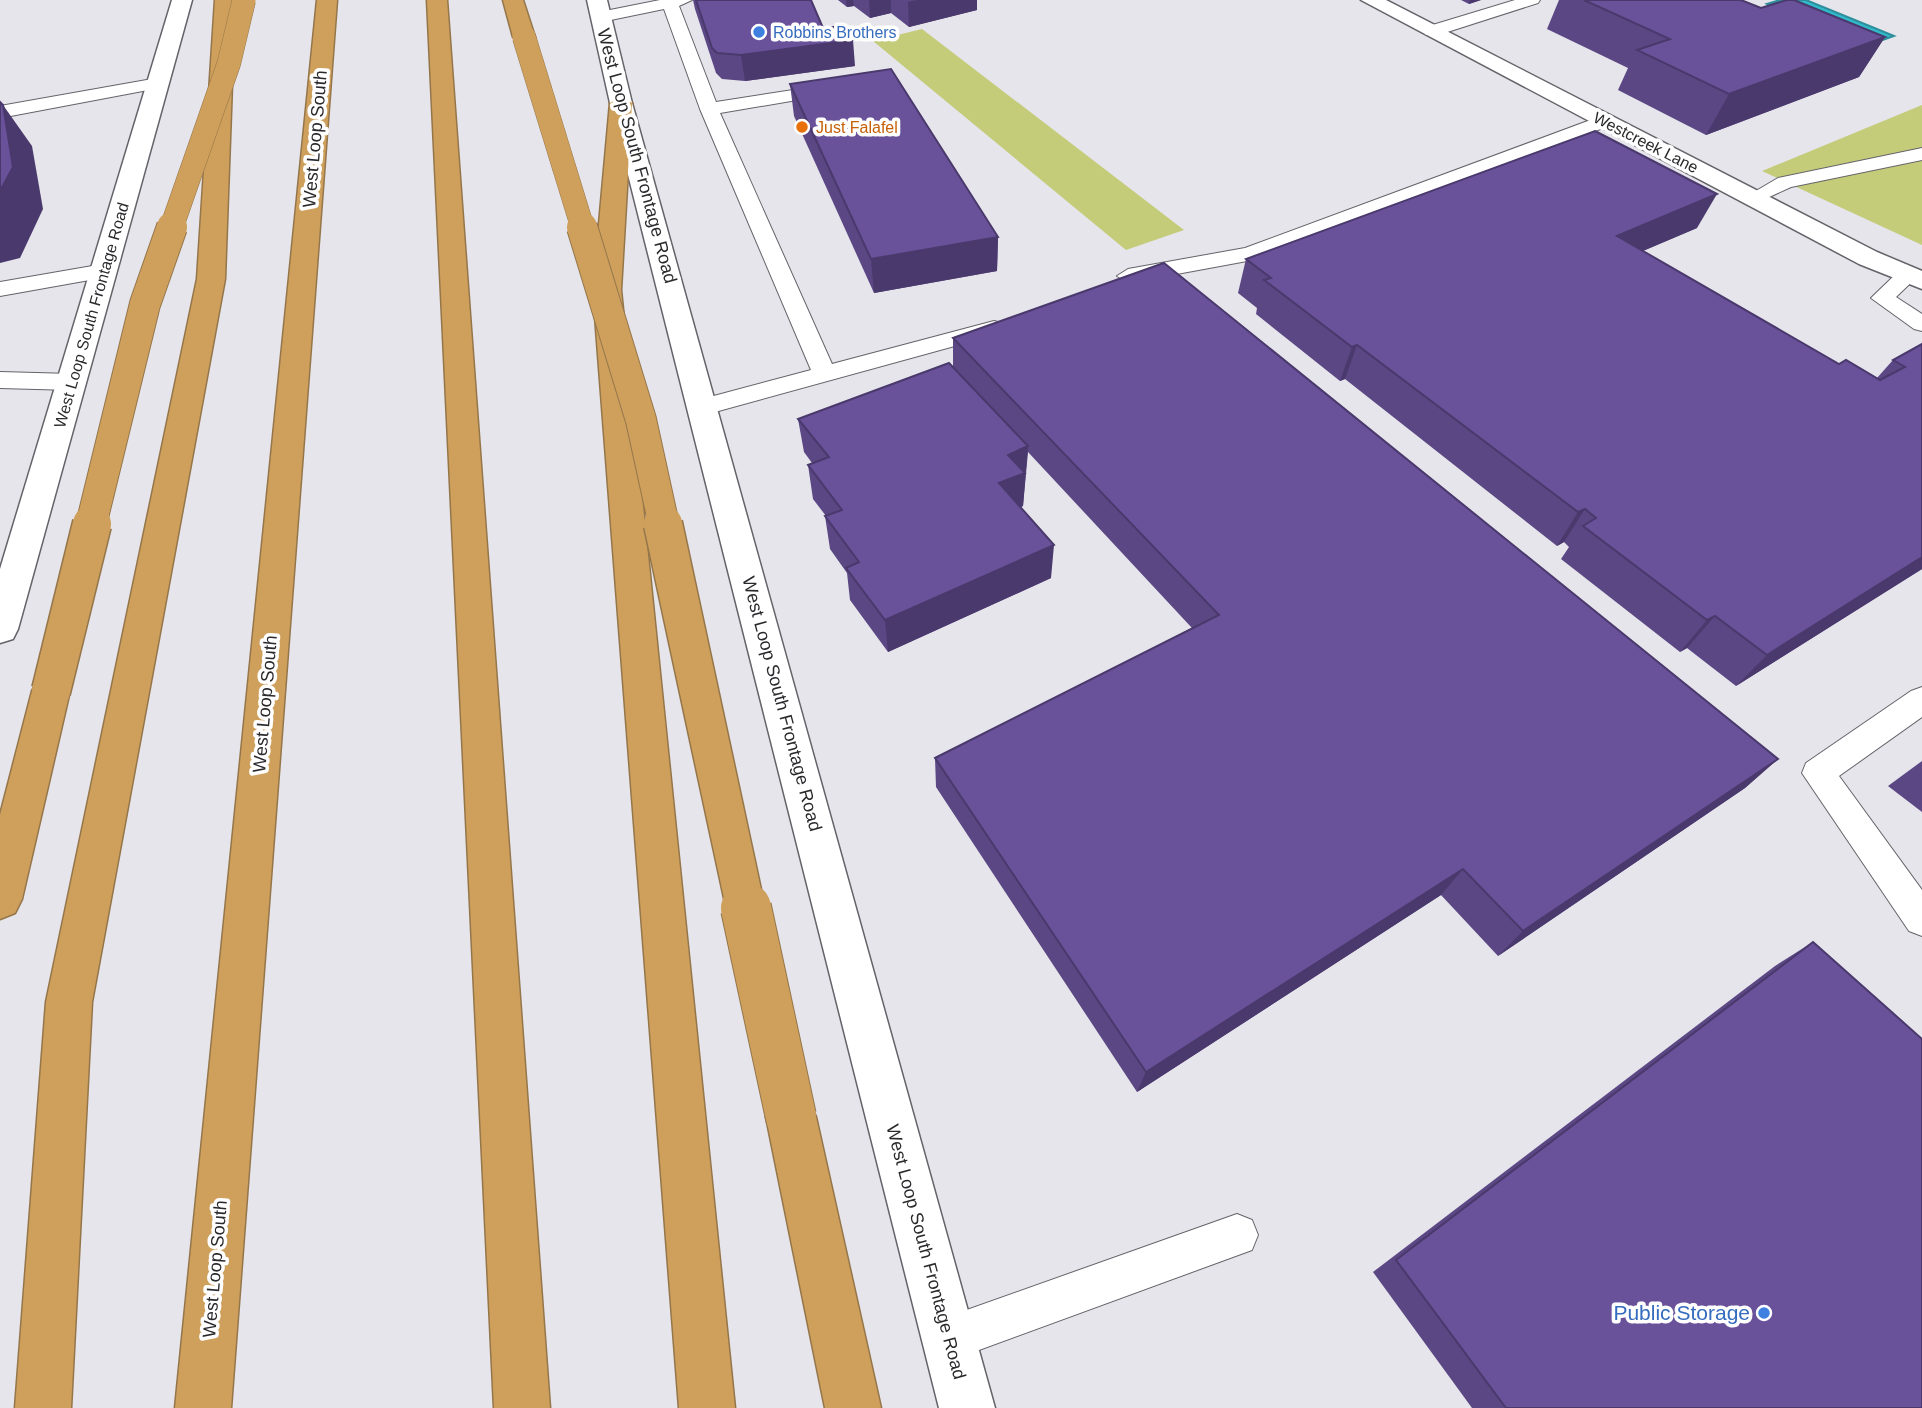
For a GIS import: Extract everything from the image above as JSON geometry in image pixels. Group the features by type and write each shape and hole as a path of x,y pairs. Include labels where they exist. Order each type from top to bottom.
{"highway":[{"path":"43,1408 69,1002 211,279 225,0"},
{"path":"0,899 145,304 229,63 244,0"},
{"name":"West Loop South","path":"203,1408 327,0"},
{"path":"437,0 522,1408"},
{"path":"513,0 641,420 853,1408"},
{"path":"621,103 607,290 707,1408"}],"main road":[{"name":"West Loop South Frontage Road","path":"0,629 182,0"},
{"name":"Westcreek Lane","path":"1371,0 1868,258 1915,278"},
{"name":"West Loop South Frontage Road","path":"599,8 621,103 704,407 967,1408"}],"lane":[{"path":"1432,31 1532,0"},
{"path":"599,8 677,1 709,109 825,375"},
{"path":"0,112 158,83"},
{"path":"709,109 838,88"},
{"path":"1108,284 1133,274 1250,254 1604,121"},
{"path":"1754,198 1785,182 1922,154"},
{"path":"0,289 104,271"},
{"path":"1915,278 1882,298 1922,324"},
{"path":"704,407 1009,322"},
{"path":"0,380 72,382"},
{"path":"1922,700 1818,773 1922,919"},
{"path":"949,1338 1237,1235"}],"green space":[{"path":"922,29 1184,230 1126,250 873,41"},
{"path":"1922,105 1922,245 1762,171"}],"water":[{"path":"1780,0 1806,0 1894,36 1866,46 1767,4"}],"building":[{"path":"696,0 811,0 823,28 843,26 853,40 741,55 717,53 712,48"},
{"path":"1584,0 1741,0 1761,8 1794,0 1885,37 1729,94 1637,50 1670,39"},
{"path":"891,69 998,237 871,259 790,84"},
{"path":"0,102 3,105 13,167 0,191"},
{"path":"1595,131 1717,194 1617,236 1839,364 1846,360 1880,380 1905,367 1893,360 1922,344 1922,557 1767,655 1715,616 1707,620 1583,526 1596,518 1585,509 1578,512 1357,345 1352,347 1264,280 1271,278 1246,259"},
{"path":"1164,263 1778,759 1523,931 1463,869 1146,1072 935,758 1219,615 953,338"},
{"path":"949,363 1028,446 1008,455 1025,473 999,483 1054,545 885,620 846,568 859,562 825,516 842,510 808,465 829,457 798,419"},
{"path":"1813,942 1922,1039 1922,1408 1506,1408 1396,1260"}],"place":[{"name":"Robbins Brothers","path":"759,32"},
{"name":"Just Falafel","path":"802,127"},
{"name":"Public Storage","path":"1764,1313"}]}
